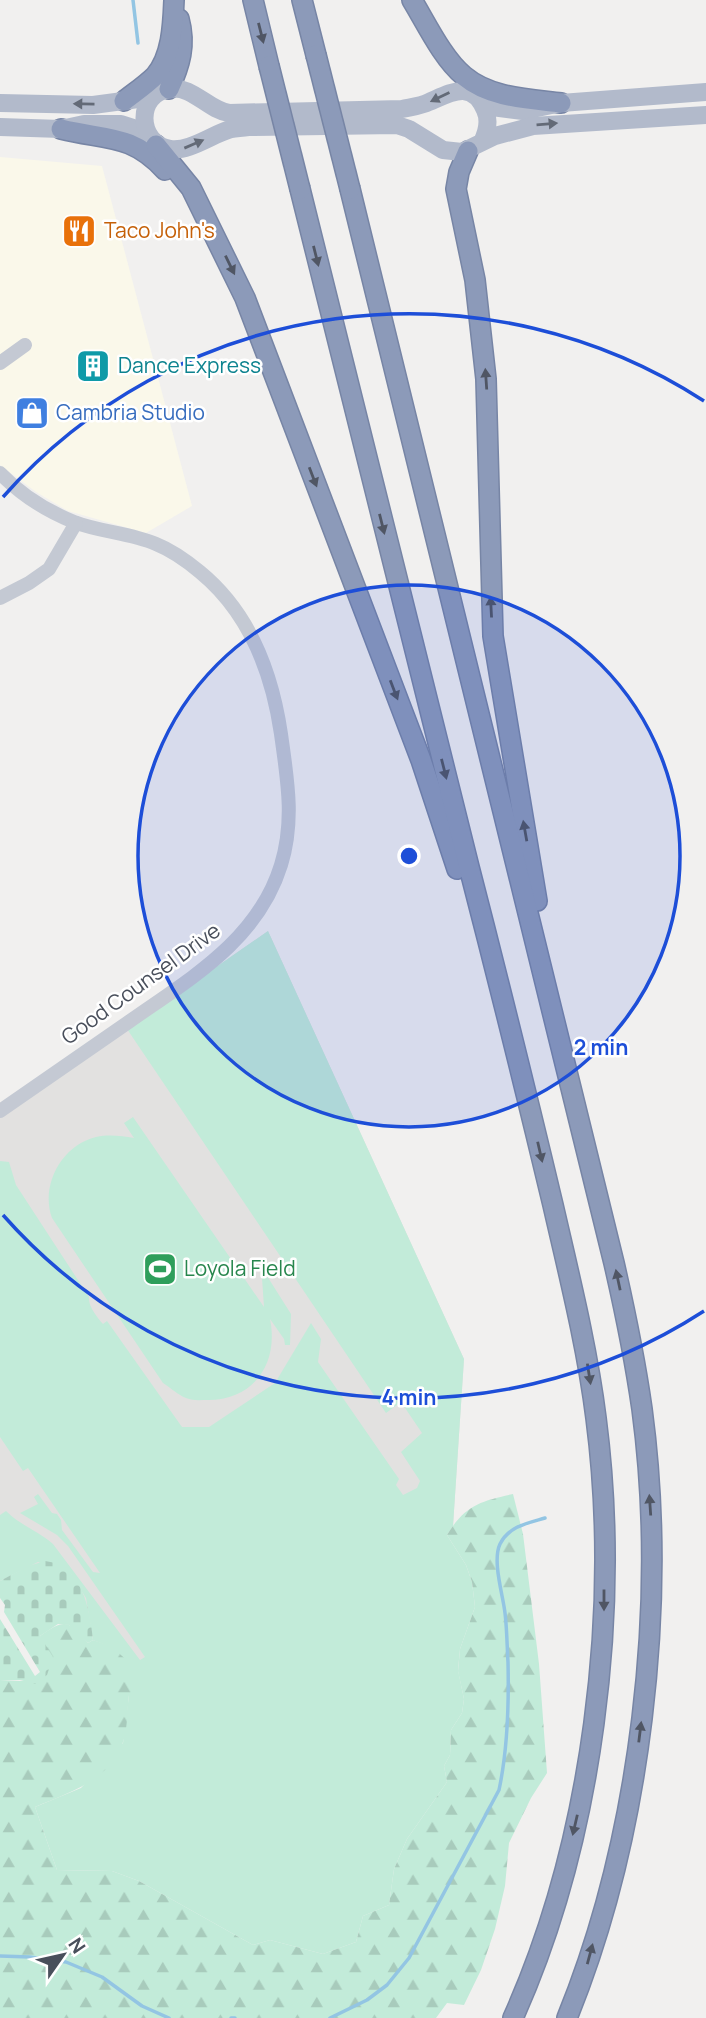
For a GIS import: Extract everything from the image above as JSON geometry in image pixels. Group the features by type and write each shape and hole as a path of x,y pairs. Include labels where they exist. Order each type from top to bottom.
{"highway":[{"path":"253,0 524,1085 586,1351 596,1418 601,1475 604,1612 599,1684 575,1825 539,1953 513,2014"},
{"path":"302,0 614,1263 642,1409 652,1538 650,1610 637,1757 604,1903 585,1973 567,2018"},
{"path":"412,0 476,94 486,89 511,97 561,103"},
{"path":"160,93 181,59 183,47 181,25 174,1"},
{"path":"124,101 151,79 164,62 172,33 174,1"},
{"path":"61,129 83,135 121,139 147,153 162,166 211,227"},
{"path":"151,138 191,188 245,298 443,822 524,1085"},
{"path":"475,146 458,172 456,189 475,280 486,379 493,636 542,930 554,1020"}],"main road":[{"path":"0,103 93,104 160,93 188,92 230,121 264,125 400,117 453,91 476,94 523,111 561,103 706,92"},
{"path":"151,138 144,116 160,93"},
{"path":"475,146 488,126 488,116 476,94"},
{"path":"400,117 409,129 443,150 453,152 475,146 495,136 533,126 706,115"},
{"path":"0,127 61,129 84,124 121,124 174,150 184,148 230,121"}],"street":[{"path":"0,363 25,345"},
{"name":"Good Counsel Drive","path":"0,472 32,499 76,523 155,543 201,572 223,594 253,637 269,676 280,727 290,801 281,865 265,901 238,938 204,969 0,1111"},
{"path":"0,598 49,569 76,523"}],"shaded area":[{"path":"0,157 102,166 192,506 146,533 68,511 36,492 0,465"},
{"path":"268,931 464,1359 453,1526 145,1704 111,1647 93,1640 91,1622 20,1570 0,1581 0,1117"}],"green space":[{"path":"268,931 464,1359 453,1526 447,1535 466,1565 472,1582 475,1607 460,1649 458,1670 464,1699 462,1713 451,1730 450,1755 444,1766 447,1782 407,1839 394,1869 389,1905 363,1916 356,1942 323,1954 270,1940 253,1945 139,1881 112,1871 57,1870 35,1807 81,1788 123,1743 129,1695 120,1655 111,1647 93,1640 86,1598 71,1574 38,1562 0,1581 0,1515 6,1511 53,1544 140,1660 145,1657 68,1546 57,1535 20,1513 38,1504 34,1497 38,1494 52,1513 57,1514 62,1530 93,1572 100,1573 28,1468 23,1471 0,1437 0,1161 9,1162 16,1185 89,1297 96,1315 103,1324 107,1321 182,1427 209,1427 275,1383 311,1323 321,1339 318,1362 399,1479 396,1485 403,1495 417,1488 420,1481 401,1452 422,1433 401,1402 386,1413 127,1029"},
{"path":"133,1117 264,1307 262,1278 267,1276 291,1314 290,1345 285,1345 284,1339 270,1319 271,1350 266,1364 260,1376 238,1394 194,1400 183,1397 163,1383 52,1218 49,1193 57,1168 64,1157 84,1141 96,1137 111,1135 134,1138 124,1123"},
{"path":"513,1494 523,1534 539,1664 547,1773 531,1798 509,1843 505,1886 495,1929 481,1970 464,2005 447,2003 436,2018 0,2018 0,1681 27,1681 47,1675 40,1636 66,1624 76,1629 88,1643 93,1640 111,1646 132,1665 138,1689 129,1695 124,1739 116,1757 107,1768 86,1784 35,1807 57,1870 112,1871 139,1881 253,1945 270,1940 323,1954 356,1942 363,1916 389,1905 394,1869 407,1839 447,1782 444,1766 450,1755 451,1730 462,1713 464,1699 458,1671 460,1649 475,1607 472,1582 466,1565 447,1535 460,1517 475,1506"},
{"path":"45,1561 58,1564 76,1580 86,1602 93,1640 88,1643 69,1625 58,1624 40,1636 53,1657 47,1675 35,1684 20,1680 0,1681 0,1619 35,1676 40,1672 4,1612 5,1605 0,1598 0,1581 28,1566"}],"waterway":[{"path":"133,0 138,43"},
{"path":"330,2018 367,2000 387,1985 409,1958 499,1790 506,1742 508,1678 506,1625 498,1551 508,1533 545,1518"},
{"path":"0,1956 66,1962 102,1977 142,2006 169,2018"}],"place":[{"name":"Taco John's","path":"79,231"},
{"name":"Dance Express","path":"93,366"},
{"name":"Cambria Studio","path":"32,413"},
{"name":"Loyola Field","path":"160,1269"}]}
